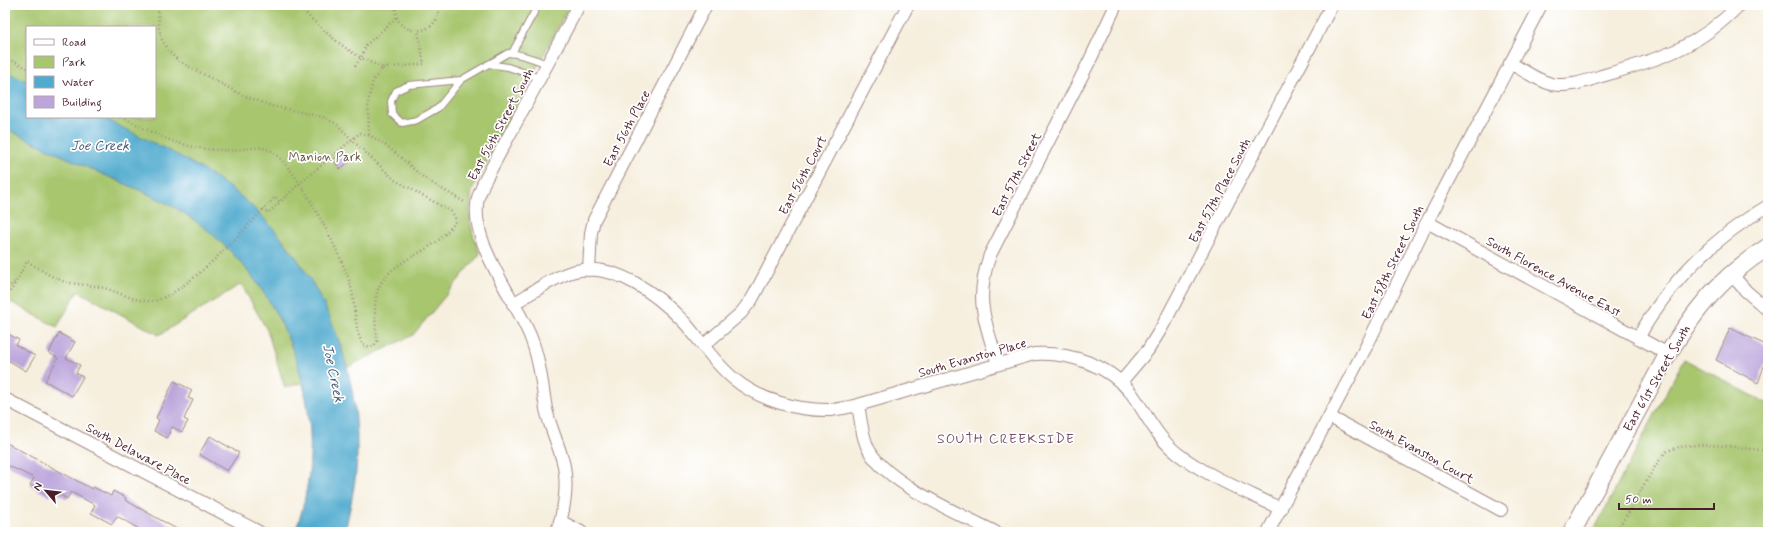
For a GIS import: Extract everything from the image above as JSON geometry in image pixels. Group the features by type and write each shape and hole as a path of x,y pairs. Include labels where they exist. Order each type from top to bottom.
{"street":[{"name":"East 56th Street South","path":"513,304 493,265 479,229 478,198 493,165 579,5"},
{"name":"East 56th Place","path":"589,270 591,232 594,220 706,5"},
{"name":"East 56th Court","path":"704,345 741,313 752,299 908,5"},
{"name":"East 57th Street","path":"998,364 983,312 982,284 985,270 990,255 1090,60 1116,5"},
{"name":"East 57th Place South","path":"1121,382 1148,350 1162,327 1332,5"},
{"name":"East 58th Street South","path":"1268,532 1330,417 1427,222 1541,5"},
{"path":"1510,64 1552,84 1568,85 1585,81 1666,56 1681,49 1712,30 1739,5"},
{"path":"1638,338 1660,302 1690,266 1720,238 1768,206"},
{"name":"South Florence Avenue East","path":"1427,222 1668,354"},
{"name":"East 61st Street South","path":"1572,532 1668,354 1701,305 1713,290 1731,274 1768,247"},
{"name":"South Evanston Place","path":"513,304 574,271 589,270 609,272 653,295 683,321 721,367 747,388 769,398 797,407 815,410 832,410 858,405 1034,354 1055,354 1087,362 1105,370 1121,382 1132,395 1162,439 1177,454 1199,468 1281,509"},
{"path":"1731,274 1746,291 1768,310"},
{"path":"513,304 531,337 537,358 547,411 564,467 566,484 559,526 581,532"},
{"name":"South Delaware Place","path":"5,399 259,532"},
{"path":"858,405 869,451 888,473 903,484 995,532"},
{"name":"South Evanston Court","path":"1330,417 1501,510"}],"lane":[{"path":"512,53 538,5"},
{"path":"461,80 409,85 396,91 391,101 392,114 402,122 416,120 438,108 461,80 508,53 535,59 547,64"},
{"path":"488,64 508,67 540,78"}],"path":[{"path":"124,118 185,145 233,151 256,147 273,151 282,159 300,183 317,212 350,283 363,345 370,347 374,346 377,341 375,306 377,293 382,280 398,266 440,239 455,223 455,218 452,212 395,180 350,139 337,124 323,117 272,106 242,95 179,61 168,52 161,38 158,28 158,5"},
{"path":"298,5 309,18 349,50 361,58 384,68 424,64 418,31"},
{"path":"396,5 397,17 402,26 409,30 418,31 430,27 435,22 438,14 438,5"},
{"path":"355,66 361,58 366,45 397,17"},
{"path":"5,57 26,68"},
{"path":"369,135 368,103 373,80 384,68"},
{"path":"264,209 268,213 350,139 360,133 369,135 400,156 425,179 471,206"},
{"path":"5,291 15,280 27,262 62,280 118,292 128,297 152,301 180,289 212,262 275,197 280,202"},
{"path":"5,298 9,294 15,280"},
{"path":"1614,532 1628,513 1652,472 1667,452 1683,446 1716,446 1768,451"}],"green space":[{"name":"Manion Park","path":"5,5 570,5 473,188 470,207 470,222 480,254 413,335 348,367 285,388 267,330 241,284 159,335 78,291 57,327 9,301 5,308"},
{"path":"1684,359 1768,404 1768,532 1593,532"}],"water":[{"name":"Joe Creek","path":"5,71 26,81 26,118 107,119 207,172 245,200 272,227 296,257 316,289 332,323 345,359 353,396 357,434 356,472 345,532 295,532 307,488 310,443 306,398 294,355 276,313 251,275 221,242 185,214 152,196 95,171 5,128"}],"building":[{"path":"342,152 350,161 340,169 333,160"},
{"path":"1730,328 1768,346 1768,355 1758,383 1716,360"},
{"path":"5,332 19,340 16,345 35,356 26,371 8,360 8,358 5,363"},
{"path":"59,333 75,342 66,358 80,365 76,373 83,377 72,396 45,381 58,358 49,353"},
{"path":"174,381 192,390 188,398 193,400 184,419 188,421 182,432 172,427 167,438 154,431 159,420 156,418"},
{"path":"210,436 239,453 227,471 199,454"},
{"path":"5,442 92,489 93,487 111,496 113,491 126,498 125,500 182,532 144,532 117,516 112,524 91,513 95,505 71,492 67,499 53,490 50,497 30,485 34,478 5,464"}],"district":[{"name":"SOUTH CREEKSIDE","path":"1006,438"}]}
